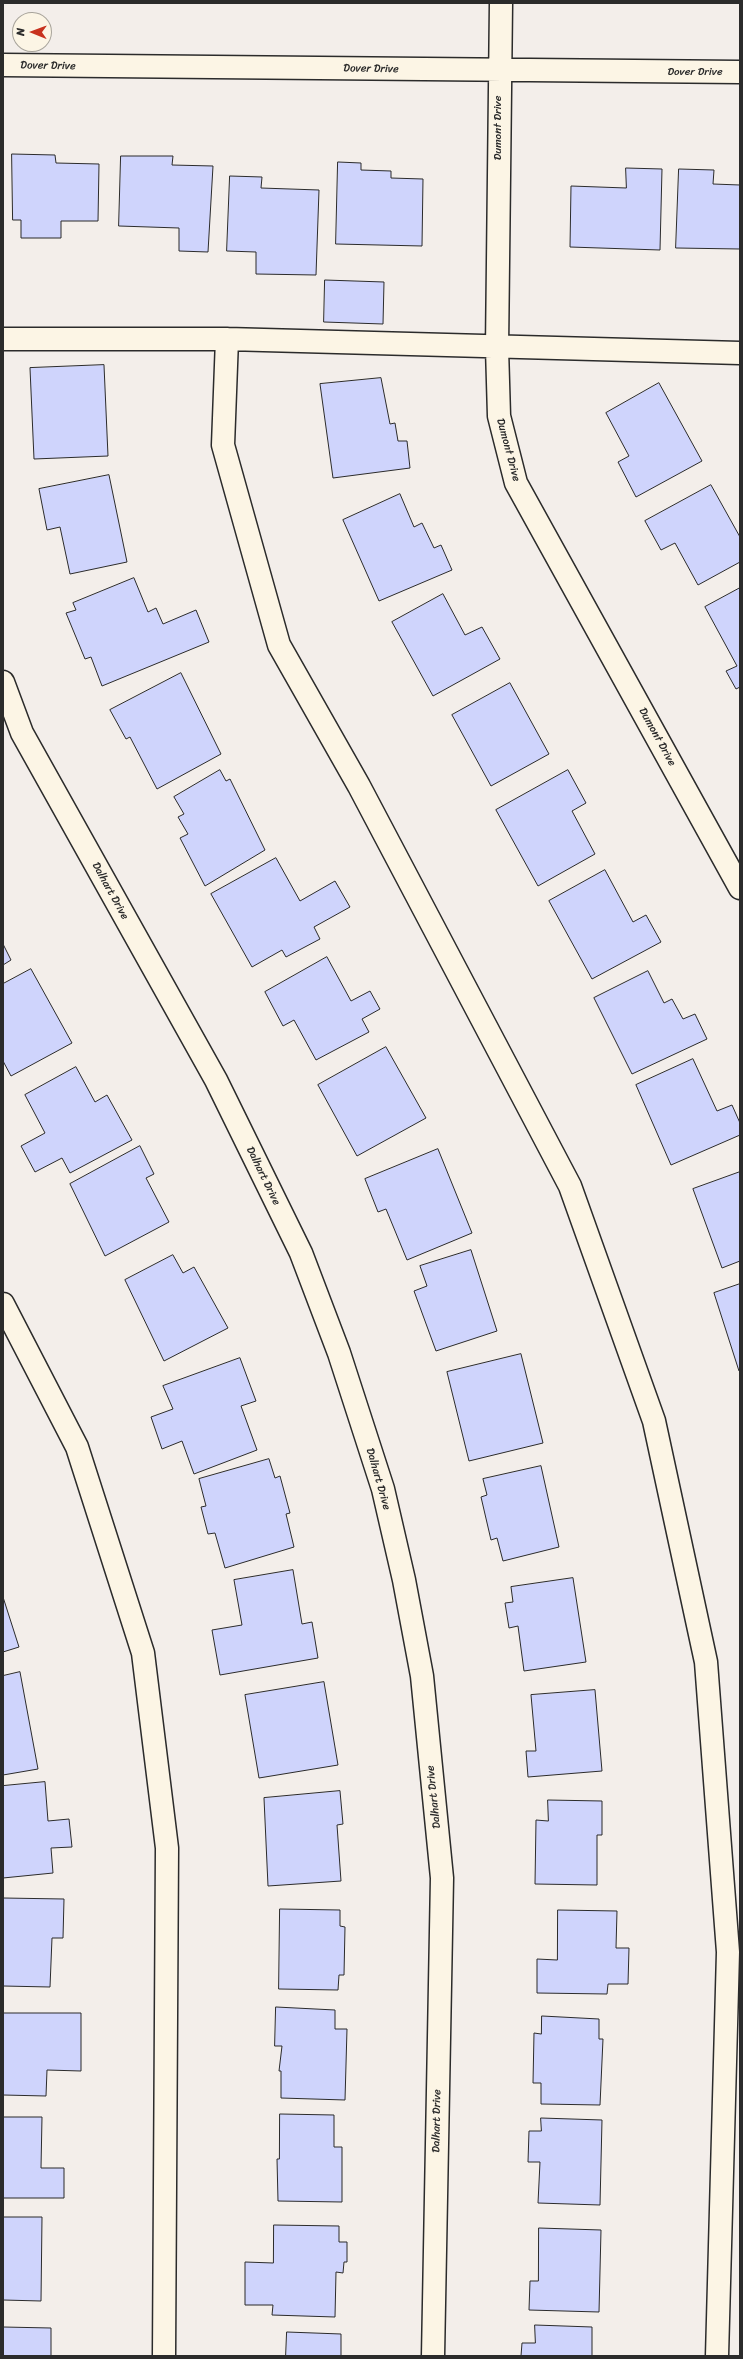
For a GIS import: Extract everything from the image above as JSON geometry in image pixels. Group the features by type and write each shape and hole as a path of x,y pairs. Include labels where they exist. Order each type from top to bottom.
{"street":[{"name":"Dumont Drive","path":"501,3 498,71 497,348 499,416 516,483 740,888"},
{"name":"Dover Drive","path":"3,65 498,71 740,72"},
{"path":"3,339 227,339 497,348 740,353"},
{"path":"227,339 223,445 279,645 359,786 570,1186 654,1421 706,1662 728,1952 717,2356"},
{"name":"Dalhart Drive","path":"3,682 22,733 216,1080 301,1253 339,1353 383,1489 404,1580 422,1676 442,1878 433,2356"},
{"path":"3,1304 77,1447 143,1653 167,1848 164,2356"}],"building":[{"path":"12,154 55,155 56,163 99,164 98,221 61,221 61,238 21,238 21,220 13,220"},
{"path":"121,156 173,156 172,165 213,166 208,252 179,251 179,228 119,226"},
{"path":"338,162 361,163 361,170 391,171 391,178 423,179 422,246 336,244"},
{"path":"626,168 662,169 660,250 570,247 571,186 626,188"},
{"path":"679,169 714,170 713,184 740,185 740,249 676,248"},
{"path":"230,176 262,177 261,188 319,190 316,275 256,274 256,252 227,251"},
{"path":"325,280 384,282 383,324 324,322"},
{"path":"104,365 108,456 34,459 30,368"},
{"path":"381,378 390,424 395,423 398,441 407,441 410,468 333,478 320,384"},
{"path":"659,383 702,461 636,497 618,462 629,456 606,413"},
{"path":"109,475 127,562 70,574 60,527 47,530 39,489"},
{"path":"711,485 740,537 740,562 698,585 675,543 661,550 645,521"},
{"path":"400,494 414,527 422,523 434,548 441,545 452,570 379,601 343,520"},
{"path":"134,578 148,612 156,608 163,624 196,610 209,642 102,686 91,657 85,659 66,613 76,610 73,603"},
{"path":"740,588 740,687 736,689 726,671 737,666 705,607"},
{"path":"443,594 465,635 482,627 500,659 433,696 392,622"},
{"path":"181,673 221,754 157,789 130,737 126,739 110,710"},
{"path":"510,683 549,754 491,786 452,715"},
{"path":"220,770 226,781 230,779 265,850 205,886 180,838 188,834 178,817 184,814 174,797"},
{"path":"568,770 586,803 572,811 595,854 538,886 496,810"},
{"path":"276,858 300,901 335,881 350,907 314,927 320,939 286,957 282,950 252,967 211,894"},
{"path":"605,870 633,922 646,915 661,942 592,979 549,901"},
{"path":"3,944 11,960 3,965"},
{"path":"327,957 351,1001 370,991 380,1009 362,1019 369,1032 316,1060 294,1020 283,1026 265,992"},
{"path":"31,969 72,1043 11,1076 3,1061 3,984"},
{"path":"648,971 664,1003 672,999 683,1019 695,1014 707,1039 632,1074 594,998"},
{"path":"386,1047 426,1118 357,1156 318,1085"},
{"path":"693,1059 717,1111 732,1105 740,1123 740,1135 671,1165 636,1085"},
{"path":"76,1067 95,1102 107,1095 132,1140 70,1173 62,1158 35,1172 21,1146 45,1133 25,1095"},
{"path":"140,1146 154,1174 146,1178 169,1222 105,1256 70,1184"},
{"path":"438,1149 472,1233 407,1260 386,1209 378,1212 365,1179"},
{"path":"740,1172 740,1261 722,1268 693,1189"},
{"path":"471,1250 497,1331 436,1351 414,1291 427,1286 420,1266"},
{"path":"173,1255 183,1273 194,1267 228,1328 164,1361 125,1280"},
{"path":"740,1284 740,1371 739,1371 714,1293"},
{"path":"521,1354 543,1443 469,1461 447,1372"},
{"path":"240,1358 256,1401 241,1406 257,1450 194,1474 182,1441 162,1449 151,1417 173,1409 163,1386"},
{"path":"269,1459 275,1478 280,1476 290,1513 286,1514 294,1547 225,1568 215,1533 208,1534 201,1507 206,1506 199,1479"},
{"path":"541,1466 559,1547 503,1561 497,1538 491,1540 481,1497 487,1495 483,1479"},
{"path":"293,1570 302,1624 312,1622 318,1658 220,1675 212,1630 242,1625 234,1580"},
{"path":"573,1578 586,1662 524,1671 518,1626 509,1628 505,1603 513,1602 511,1587"},
{"path":"3,1597 19,1647 3,1652"},
{"path":"20,1672 38,1769 3,1775 3,1676"},
{"path":"324,1682 338,1765 259,1778 245,1695"},
{"path":"595,1690 602,1771 528,1777 526,1751 536,1751 531,1695"},
{"path":"45,1782 48,1821 69,1819 72,1847 51,1848 53,1873 3,1878 3,1786"},
{"path":"340,1791 343,1824 337,1825 341,1881 268,1886 264,1798"},
{"path":"548,1800 602,1801 602,1835 597,1835 597,1885 535,1884 536,1820 548,1821"},
{"path":"3,1898 64,1899 63,1938 52,1938 50,1987 3,1986"},
{"path":"280,1909 340,1910 340,1926 345,1927 344,1975 339,1975 338,1990 279,1989"},
{"path":"558,1910 617,1911 616,1948 629,1948 628,1984 608,1984 607,1994 537,1993 537,1959 557,1960"},
{"path":"276,2007 335,2010 335,2029 347,2029 345,2100 281,2098 281,2071 279,2071 282,2046 275,2046"},
{"path":"3,2013 81,2013 81,2071 47,2070 46,2096 3,2095"},
{"path":"542,2016 599,2019 599,2039 603,2039 600,2105 541,2104 541,2083 533,2083 534,2033 541,2034"},
{"path":"280,2114 334,2115 334,2147 342,2147 342,2202 278,2201 277,2159 279,2159"},
{"path":"3,2117 42,2117 41,2168 64,2168 64,2198 3,2198"},
{"path":"541,2118 602,2120 600,2205 538,2203 540,2162 528,2162 529,2131 541,2131"},
{"path":"3,2217 42,2217 41,2301 3,2300"},
{"path":"274,2225 339,2226 339,2242 347,2242 347,2262 344,2262 343,2273 336,2272 335,2317 272,2315 273,2305 245,2305 245,2262 273,2263"},
{"path":"539,2228 601,2230 599,2312 529,2310 530,2281 538,2281"},
{"path":"535,2325 592,2327 592,2356 521,2356 522,2343 535,2343"},
{"path":"3,2327 51,2328 51,2356 3,2356"},
{"path":"287,2332 341,2334 341,2356 286,2356"}]}
